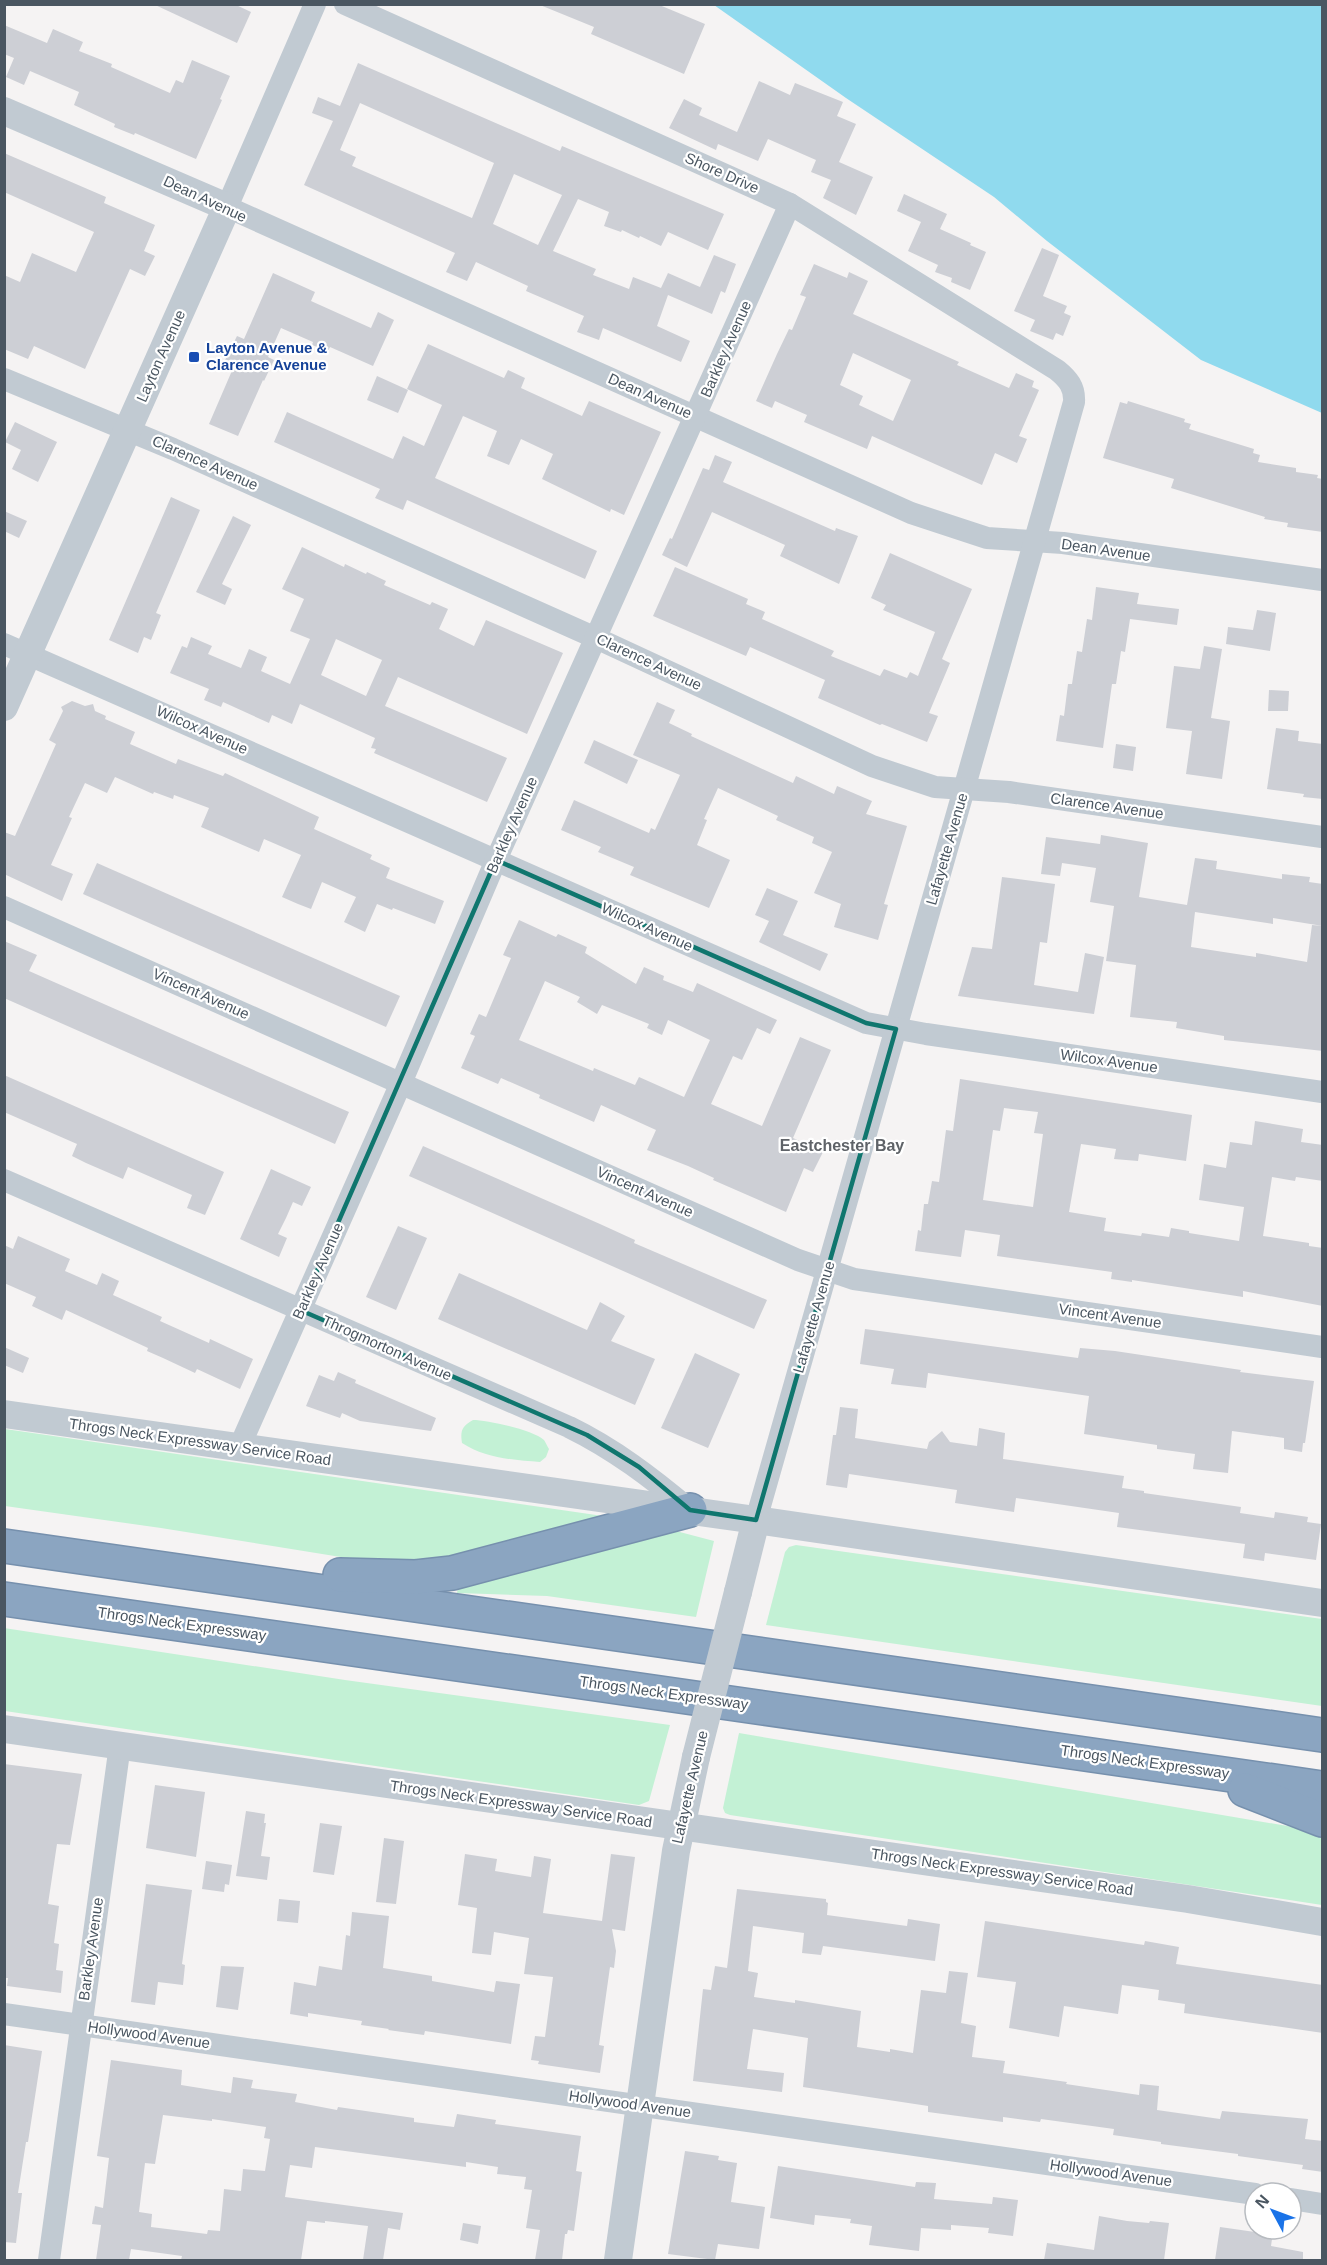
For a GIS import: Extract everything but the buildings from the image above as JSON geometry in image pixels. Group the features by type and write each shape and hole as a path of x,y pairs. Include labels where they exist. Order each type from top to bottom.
{"highway":[{"path":"150,1567 382,1577 435,1575 490,1564 690,1510"},
{"path":"4,1546 1323,1735"},
{"name":"Throgs Neck Expressway","path":"4,1599 1323,1788"},
{"path":"1190,1769 1323,1820"}],"street":[{"name":"Layton Avenue","path":"4,707 16,649 128,429 315,4"},
{"name":"Shore Drive","path":"345,4 790,204 1057,370 1072,388"},
{"name":"Dean Avenue","path":"4,111 227,207 255,222 911,513 987,538 1064,543 1323,580"},
{"name":"Barkley Avenue","path":"239,1448 401,1083 496,860 790,204"},
{"name":"Clarence Avenue","path":"4,379 128,429 596,638 872,766 935,787 1009,792 1323,837"},
{"name":"Lafayette Avenue","path":"618,2260 680,1826 696,1757 756,1520 1074,402 1072,388"},
{"name":"Wilcox Avenue","path":"16,649 866,1023 1323,1092"},
{"name":"Vincent Avenue","path":"4,907 798,1260 827,1270 854,1279 1323,1347"},
{"name":"Throgmorton Avenue","path":"4,1180 587,1436 639,1467 690,1510"},
{"name":"Throgs Neck Expressway Service Road","path":"4,1414 690,1510 1323,1603"},
{"name":"Throgs Neck Expressway Service Road","path":"4,1729 1188,1899 1323,1922"},
{"name":"Barkley Avenue","path":"49,2260 120,1745"},
{"name":"Hollywood Avenue","path":"4,2014 1243,2192"},
{"path":"1303,2201 1323,2204"}],"highlighted area":[{"path":"496,860 866,1023 896,1029 756,1520 690,1510 639,1467 587,1435 300,1310"}],"green space":[{"path":"473,1420 510,1426 538,1436 544,1440 549,1449 546,1457 540,1462 520,1460 490,1455 471,1448 462,1443 461,1435 466,1424"},
{"path":"5,1429 603,1516 415,1569 161,1528 5,1506"},
{"path":"676,1531 714,1541 696,1617 547,1596 457,1593 459,1582 654,1533"},
{"path":"796,1545 1322,1619 1322,1706 766,1625 785,1552 789,1547"},
{"path":"4,1628 345,1680 670,1725 649,1801 639,1805 5,1711"},
{"path":"739,1733 1299,1828 1322,1838 1322,1905 730,1815 725,1813 723,1808"}],"water":[{"path":"714,5 1322,5 1322,413 1201,360 994,197 846,98"}],"place":[{"name":"Layton Avenue & Clarence Avenue","path":"194,357"}],"district":[{"name":"Eastchester Bay","path":"842,1145"}]}
